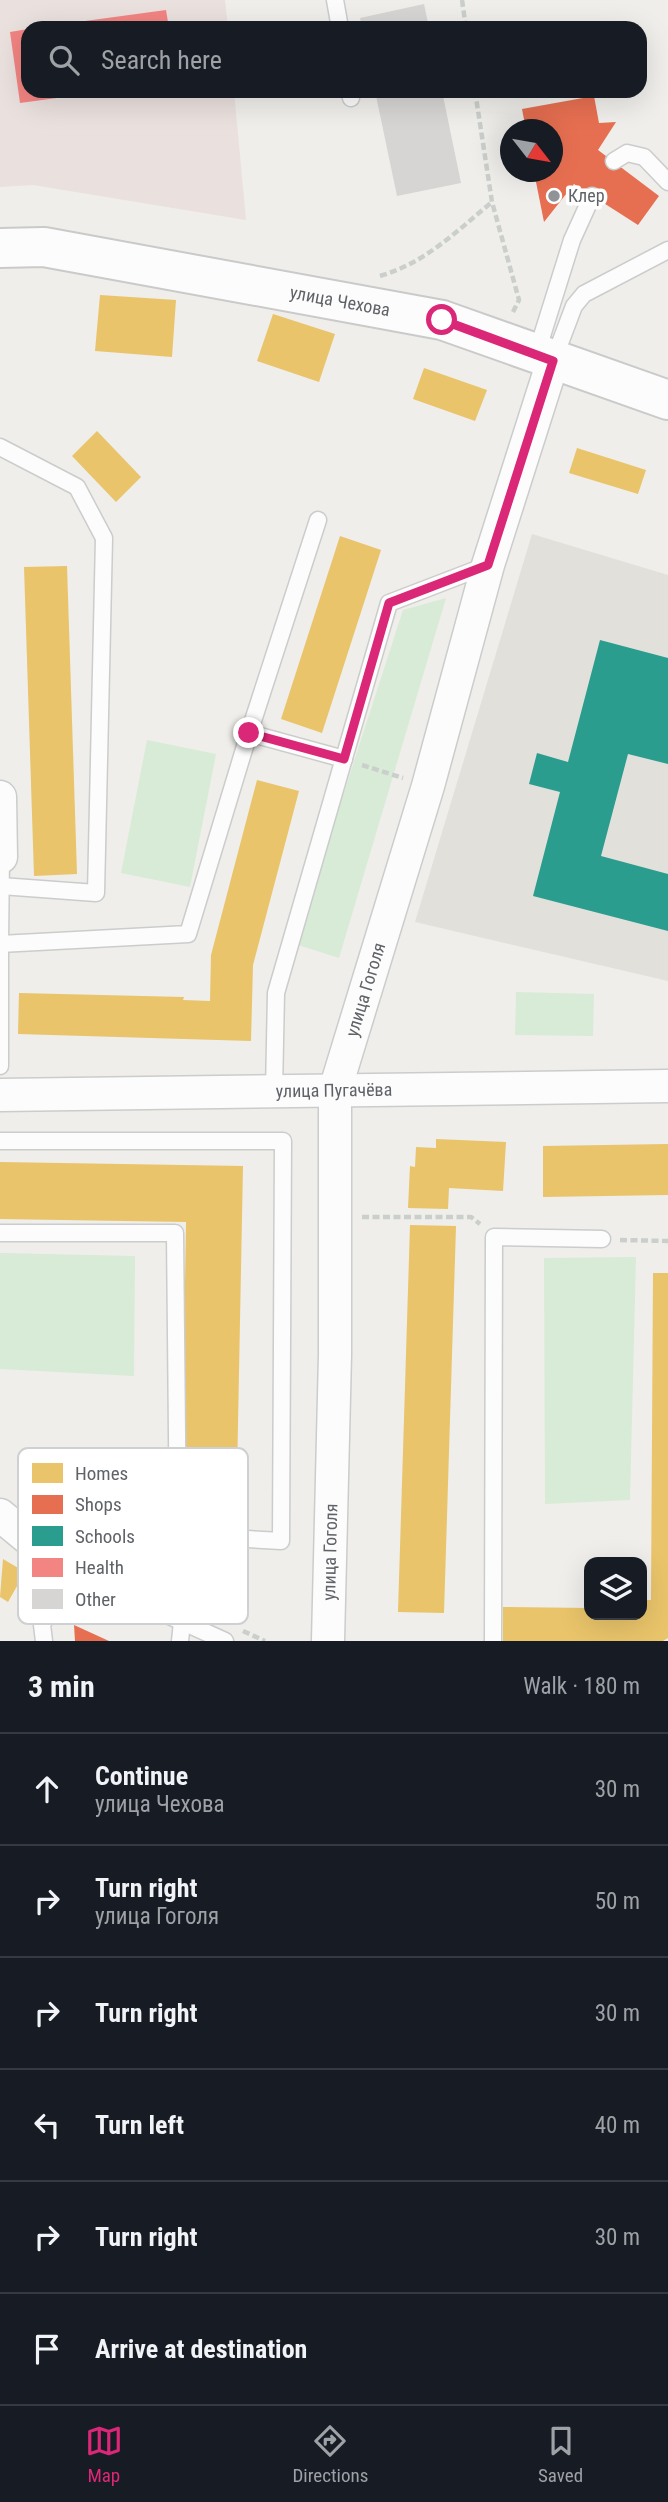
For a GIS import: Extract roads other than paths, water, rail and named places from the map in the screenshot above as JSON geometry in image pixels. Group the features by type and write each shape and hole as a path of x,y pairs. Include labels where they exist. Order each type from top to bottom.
{"street":[{"name":"улица Чехова","path":"0,248 44,247 442,320 668,400"},
{"name":"улица Гоголя","path":"328,1641 334,1369 335,1090 428,786 544,358"},
{"path":"0,797 1,872"},
{"name":"улица Пугачёва","path":"0,1095 668,1086"},
{"path":"0,1516 18,1530"}],"lane":[{"path":"335,0 339,21"},
{"path":"614,161 627,153 644,158 668,182"},
{"path":"544,358 572,240 592,196"},
{"path":"544,358 574,306 584,294 668,250"},
{"path":"0,447 77,487 104,538 96,893 1,872 0,1066"},
{"path":"0,944 188,934 318,520"},
{"path":"274,1091 276,993 389,603 488,565"},
{"path":"249,733 344,759"},
{"path":"0,1140 283,1142 281,1541 248,1539"},
{"path":"0,1233 175,1233 177,1448"},
{"path":"493,1641 494,1237 602,1239"},
{"path":"187,1624 225,1641"}],"place":[{"name":"Клер","path":"554,196"}]}
